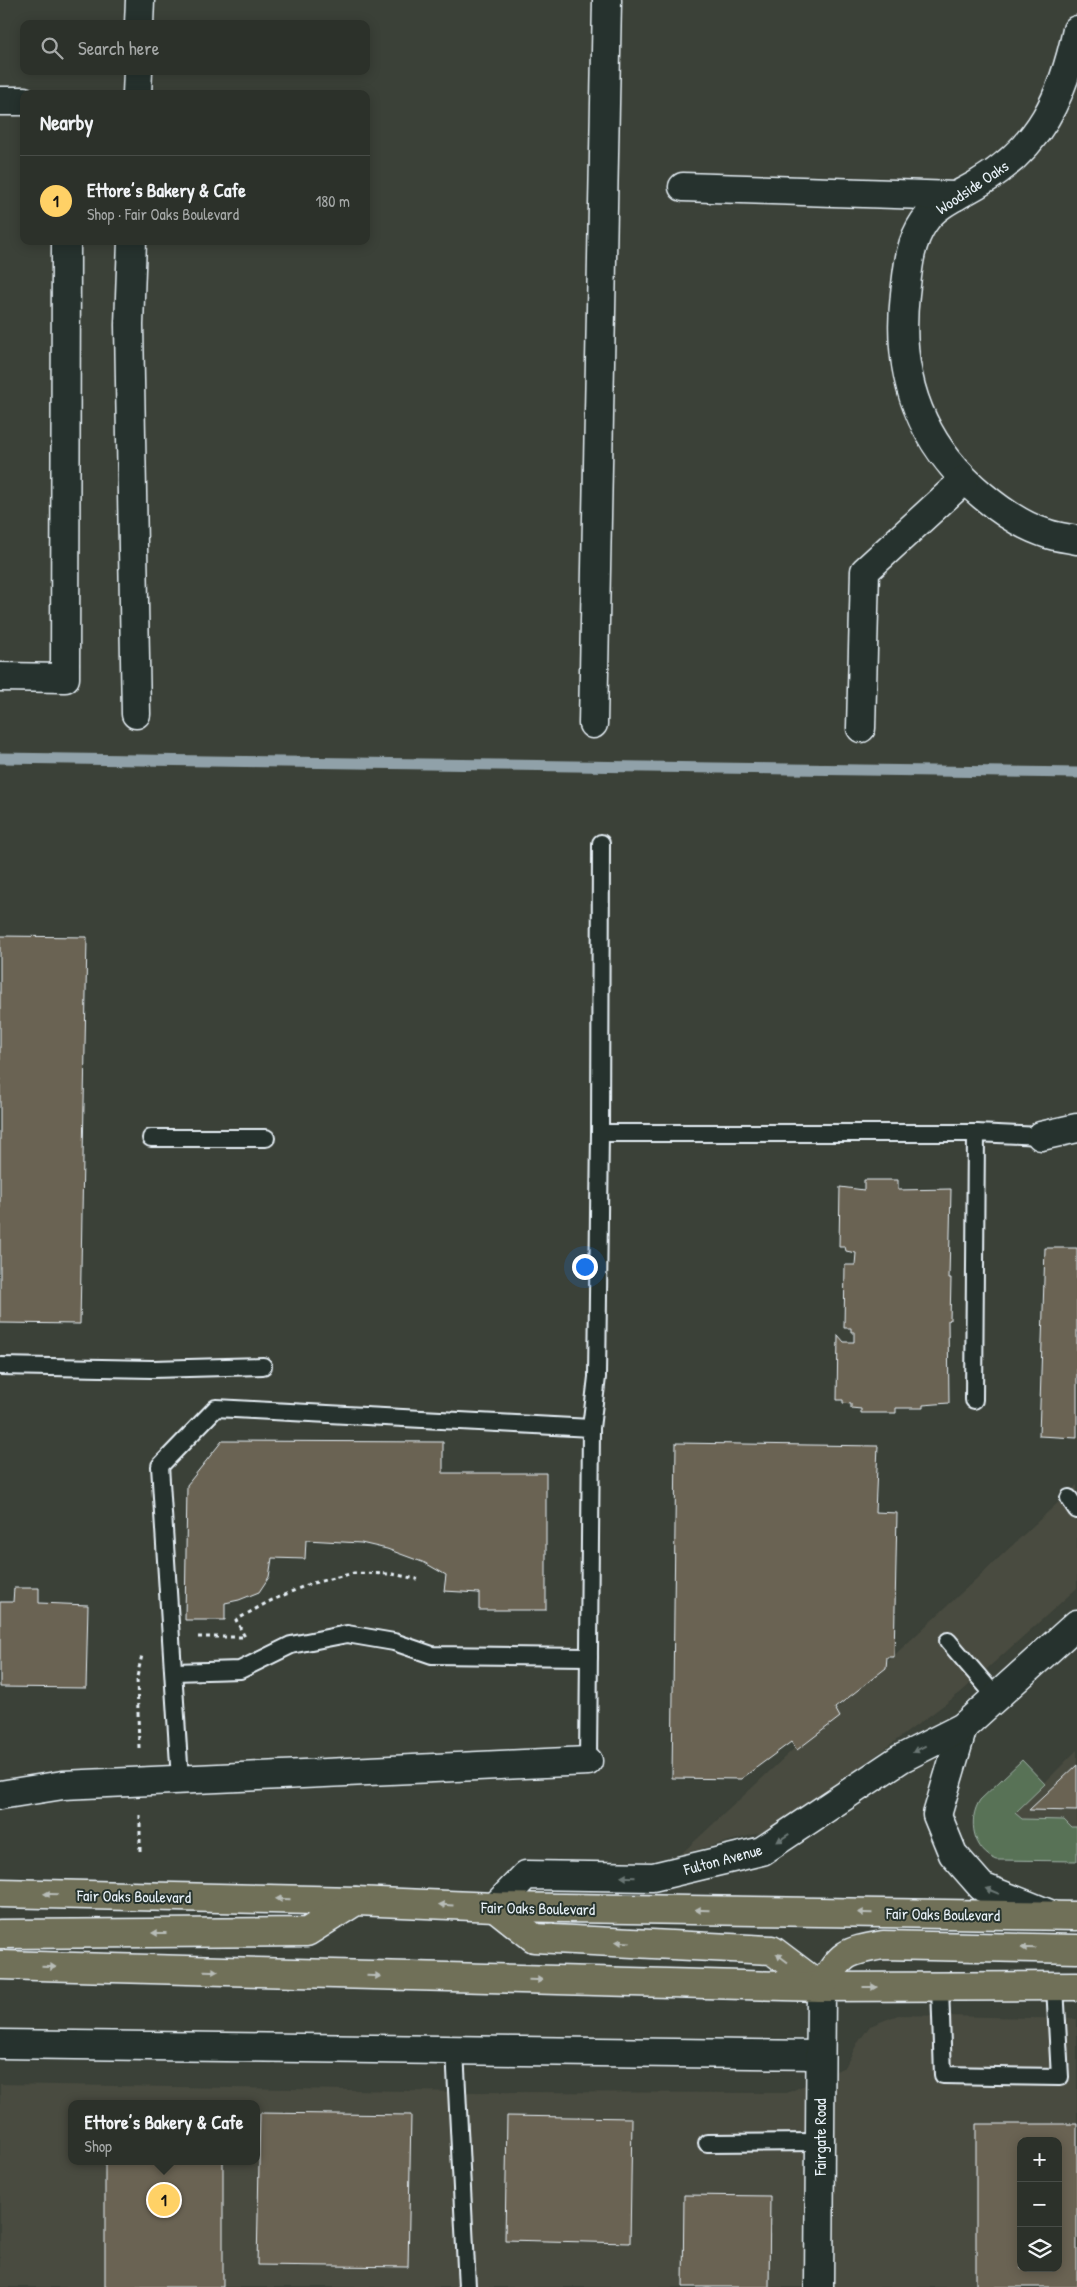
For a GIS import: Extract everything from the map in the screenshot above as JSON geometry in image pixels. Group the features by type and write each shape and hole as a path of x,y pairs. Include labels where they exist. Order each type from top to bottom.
{"main road":[{"name":"Fair Oaks Boulevard","path":"0,1893 356,1901 495,1907 1065,1916"},
{"path":"0,1934 307,1932 356,1901"},
{"path":"495,1907 534,1938 772,1950 821,1987"},
{"path":"821,1987 838,1962 852,1950 883,1945 1077,1949"},
{"path":"0,1966 821,1987 1066,1986"}],"street":[{"path":"139,20 140,0"},
{"path":"593,724 607,0"},
{"name":"Woodside Oaks","path":"1077,30 1071,61 1058,97 1038,133 1009,163 941,205 924,222 913,244 909,261 902,317 906,370 915,402 934,444 964,480 1001,512 1046,534 1077,540"},
{"path":"137,90 138,75"},
{"path":"0,101 20,101"},
{"path":"682,187 956,196"},
{"path":"0,677 65,678 66,245"},
{"path":"132,245 129,325 136,714"},
{"path":"861,728 864,571 964,480"},
{"path":"1041,1136 1077,1128"},
{"name":"Fulton Avenue","path":"495,1907 526,1875 653,1877 762,1851 900,1759 963,1727 1077,1624"},
{"path":"963,1727 937,1815 953,1854 982,1887 1065,1916"},
{"path":"0,1795 63,1785 588,1761"},
{"name":"Fairgate Road","path":"819,2287 821,1987"},
{"path":"0,2044 820,2055"}],"lane":[{"path":"588,1761 591,1428 597,1377 601,844"},
{"path":"600,1134 976,1133 1041,1136"},
{"path":"974,1400 976,1133"},
{"path":"151,1138 266,1138"},
{"path":"0,1366 152,1369 262,1366"},
{"path":"180,1780 160,1466 216,1408 591,1428"},
{"path":"174,1672 240,1670 292,1645 347,1634 394,1642 432,1655 589,1657"},
{"path":"948,1641 996,1697"},
{"path":"940,1987 943,2075 1060,2077 1066,1986"},
{"path":"455,2050 467,2287"},
{"path":"706,2143 820,2142"}],"shaded area":[{"path":"1077,1485 1077,1588 960,1693 778,1828 681,1854"},
{"path":"1077,1750 1077,1832 997,1831"},
{"path":"898,2015 1077,2019 1077,2287 0,2287 0,2084 468,2092 787,2093 845,2067 857,2044 870,2026"}],"green space":[{"path":"1022,1760 1045,1784 1015,1813 1022,1819 1064,1820 1071,1827 1077,1827 1077,1861 997,1860 982,1850 973,1825 976,1808 980,1800"}],"building":[{"path":"0,936 87,937 80,1324 0,1323"},
{"path":"864,1180 898,1180 898,1190 951,1189 949,1278 951,1278 950,1320 948,1320 949,1403 923,1405 923,1408 896,1408 896,1413 861,1413 861,1409 851,1408 851,1404 843,1403 843,1400 837,1400 838,1335 844,1342 854,1342 854,1332 851,1332 851,1328 844,1328 845,1265 855,1265 856,1253 846,1251 845,1247 839,1247 840,1187 864,1190"},
{"path":"1045,1248 1077,1248 1077,1438 1039,1436"},
{"path":"222,1441 443,1442 443,1473 546,1473 546,1610 479,1610 479,1593 444,1591 446,1575 425,1563 387,1549 361,1543 306,1540 305,1559 272,1558 269,1577 259,1592 225,1603 225,1620 185,1620 187,1485"},
{"path":"676,1443 878,1446 875,1512 897,1513 894,1657 887,1657 886,1668 835,1708 840,1717 797,1750 791,1742 741,1779 672,1778"},
{"path":"14,1588 39,1588 39,1603 88,1605 86,1688 0,1687 0,1602 13,1602"},
{"path":"1077,1765 1077,1811 1029,1810"},
{"path":"260,2113 411,2115 408,2267 257,2265"},
{"path":"507,2116 632,2118 630,2243 505,2240"},
{"path":"976,2124 1077,2124 1077,2287 976,2287"},
{"path":"105,2165 223,2165 223,2287 105,2287"},
{"path":"684,2195 770,2196 769,2287 683,2287"}],"waterway":[{"path":"0,758 1077,773"}],"place":[{"name":"Ettore’s Bakery & Cafe","path":"164,2200"}]}
